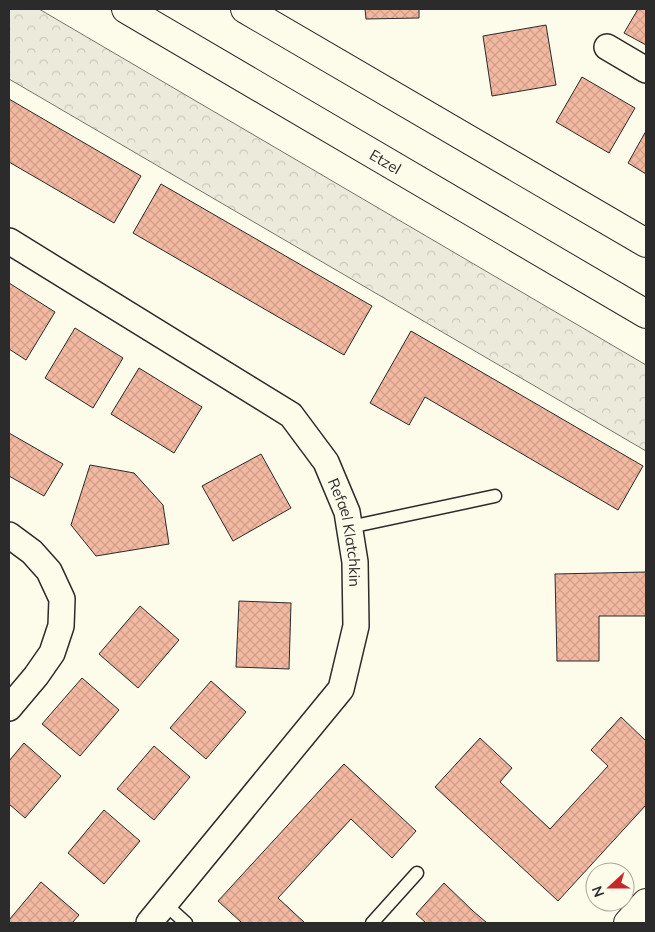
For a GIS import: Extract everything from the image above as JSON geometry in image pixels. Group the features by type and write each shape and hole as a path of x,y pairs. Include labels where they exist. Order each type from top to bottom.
{"main road":[{"name":"Etzel","path":"126,9 646,314"},
{"path":"245,9 646,243"},
{"path":"628,923 646,903"}],"street":[{"path":"608,47 646,70"},
{"name":"Refael Klatchkin","path":"9,241 290,415 326,462 347,512 355,562 356,626 341,689 149,923"},
{"path":"9,535 32,552 49,571 62,600 61,626 52,653 36,676 9,708"}],"lane":[{"path":"350,527 494,496"},
{"path":"372,923 417,873"},
{"path":"165,904 186,923"}],"green space":[{"path":"9,9 39,9 646,365 646,451 9,79"}],"building":[{"path":"365,9 419,9 419,18 366,19"},
{"path":"638,9 646,9 646,45 624,33"},
{"path":"546,25 556,85 492,96 483,36"},
{"path":"582,77 635,108 609,153 556,122"},
{"path":"9,99 141,176 114,223 9,162"},
{"path":"646,131 646,174 628,163"},
{"path":"161,184 372,306 344,355 133,233"},
{"path":"9,283 55,312 26,360 9,349"},
{"path":"75,328 123,358 93,408 45,378"},
{"path":"411,331 643,466 618,510 425,397 409,425 370,403"},
{"path":"139,368 202,407 174,453 111,414"},
{"path":"9,433 63,464 44,496 9,476"},
{"path":"261,454 291,508 233,541 202,486"},
{"path":"90,465 134,473 163,505 169,544 96,556 71,525"},
{"path":"646,572 646,616 599,616 599,661 557,661 555,574"},
{"path":"239,601 291,603 289,669 236,667"},
{"path":"140,606 179,640 138,688 99,654"},
{"path":"82,678 119,710 80,756 42,724"},
{"path":"211,681 246,712 206,759 170,728"},
{"path":"621,717 646,741 646,805 594,862 585,862 585,872 558,901 435,787 480,738 512,768 500,782 550,829 608,766 591,750"},
{"path":"24,743 61,776 25,818 9,804 9,761"},
{"path":"154,746 190,777 154,820 117,789"},
{"path":"344,764 416,831 392,858 351,819 278,898 305,923 242,923 218,901"},
{"path":"104,810 140,841 104,884 68,853"},
{"path":"41,882 79,915 72,923 9,923 9,920"},
{"path":"444,883 487,923 426,923 416,914"}]}
